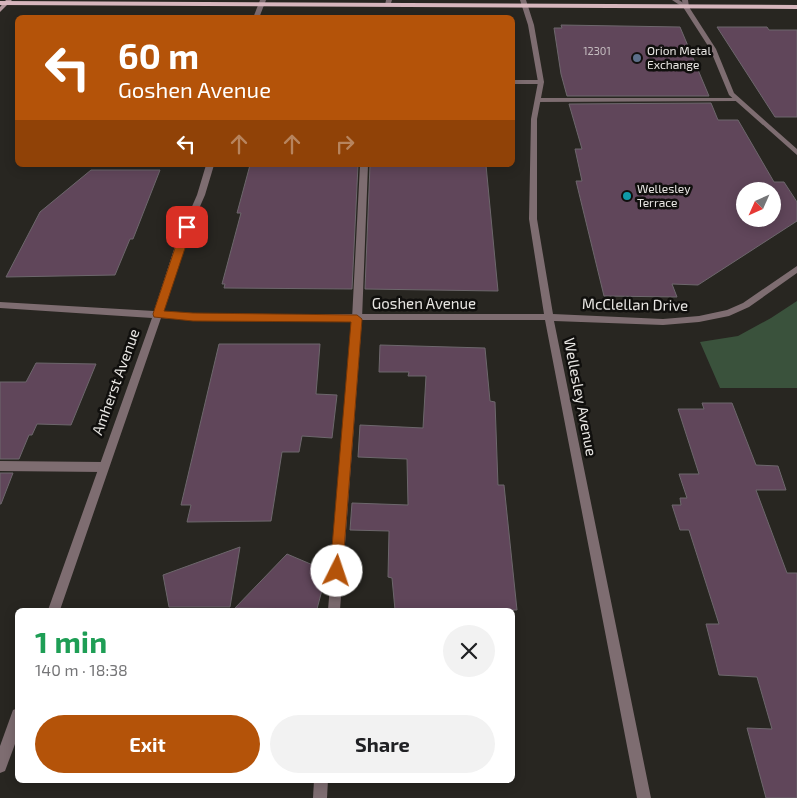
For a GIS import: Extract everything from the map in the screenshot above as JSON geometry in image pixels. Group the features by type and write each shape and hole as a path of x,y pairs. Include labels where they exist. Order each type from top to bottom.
{"main road":[{"path":"5,2 686,3 797,7"}],"street":[{"path":"675,0 686,3 713,49 726,86 736,100 797,153"},
{"path":"0,10 5,2"},
{"path":"257,15 262,2"},
{"name":"Wellesley Avenue","path":"524,3 540,82 534,135 533,219 549,317 644,798"},
{"path":"515,82 540,82"},
{"path":"538,100 736,100"},
{"name":"Amherst Avenue","path":"55,608 158,314 180,243 201,194 209,167"},
{"path":"334,608 357,319 364,167"},
{"name":"McClellan Drive","path":"549,317 663,322 699,320 729,313 746,305 797,269"},
{"name":"Goshen Avenue","path":"0,305 193,317 357,319 549,317"},
{"path":"0,466 103,467"},
{"path":"0,766 15,724"},
{"path":"320,798 321,783"}],"green space":[{"path":"797,301 797,388 720,388 700,342 738,336"}],"building":[{"path":"561,25 680,27 709,96 567,96 561,74 554,28 562,28"},
{"path":"717,27 767,27 769,30 797,30 797,117 775,117"},
{"path":"711,103 718,120 738,120 774,182 736,182 736,228 781,228 781,182 784,182 797,202 797,221 698,285 672,284 677,297 604,296 576,181 582,181 575,149 582,149 569,104"},
{"path":"249,167 358,167 352,289 224,288 225,284 222,284 241,213 237,213"},
{"path":"370,167 486,167 498,291 365,289"},
{"path":"91,170 160,170 133,239 130,239 115,275 6,277 40,212"},
{"path":"219,344 320,344 316,394 337,395 332,438 302,436 299,452 282,452 271,521 187,522 191,505 181,505"},
{"path":"380,345 485,348 490,401 495,402 498,485 504,485 517,610 515,608 395,608 392,578 388,577 389,531 350,530 352,503 408,505 407,459 358,457 360,425 423,428 426,376 408,376 409,372 379,372"},
{"path":"36,363 96,364 71,425 37,424 32,435 29,435 19,459 0,459 0,382 26,382"},
{"path":"702,403 732,403 756,465 778,466 786,490 756,490 787,573 797,573 797,798 766,798 747,728 772,729 757,677 719,675 706,624 719,624 689,530 680,530 672,505 681,505 680,498 687,498 679,474 699,474 678,409 704,409"},
{"path":"0,473 13,473 1,504 0,504"},
{"path":"240,547 230,607 169,607 163,575"},
{"path":"287,554 327,571 317,608 235,608"}],"place":[{"name":"Orion Metal Exchange","path":"637,58"},
{"name":"Wellesley Terrace","path":"627,196"}],"route":[{"path":"187,227 180,243 158,314 193,317 357,319 337,571"}]}
